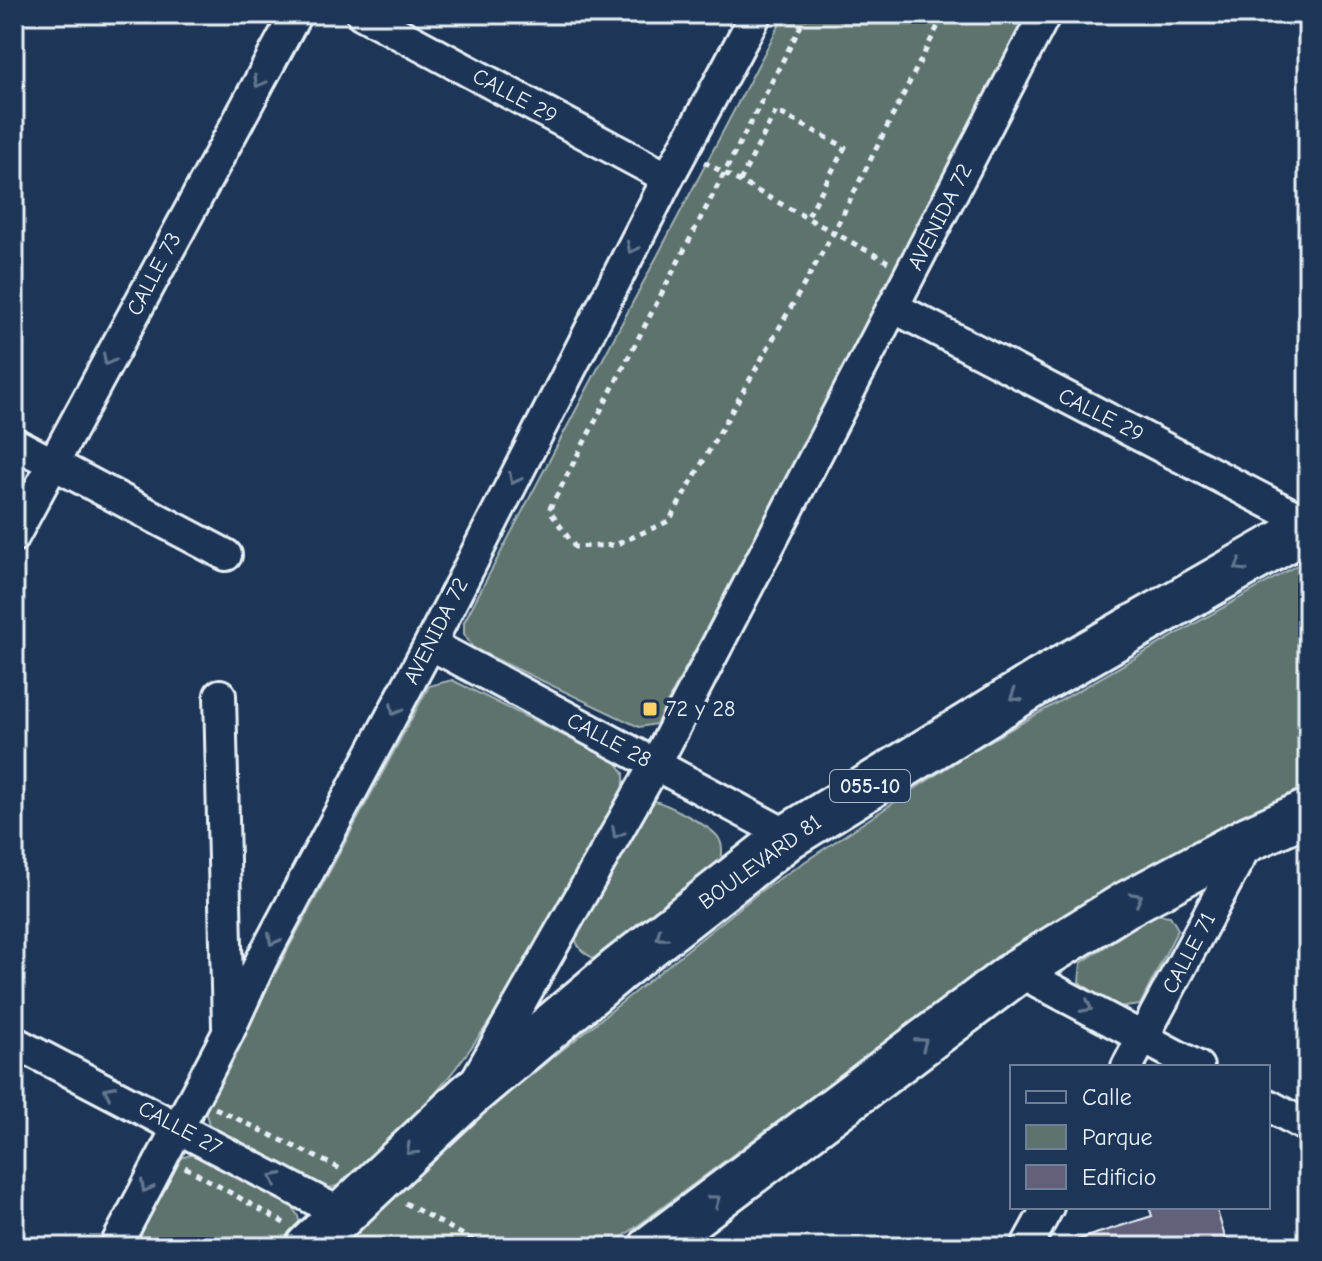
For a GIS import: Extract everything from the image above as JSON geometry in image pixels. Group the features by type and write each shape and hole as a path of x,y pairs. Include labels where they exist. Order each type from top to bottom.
{"highway":[{"name":"BOULEVARD 81","path":"322,1234 468,1096 619,969 789,836 1040,681 1308,525"},
{"path":"652,1247 1018,971 1125,905 1250,838 1308,812"}],"street":[{"name":"CALLE 73","path":"14,536 296,14"},
{"name":"CALLE 29","path":"362,14 668,178"},
{"name":"AVENIDA 72","path":"115,1247 228,1033 261,961 430,644 668,178 756,14"},
{"name":"AVENIDA 72","path":"468,1096 655,765 1045,14"},
{"name":"CALLE 29","path":"893,307 1308,525"},
{"path":"14,443 226,555"},
{"name":"CALLE 28","path":"430,644 789,836"},
{"path":"220,695 228,1033"},
{"name":"CALLE 71","path":"1128,1065 1250,838"},
{"path":"1018,971 1194,1065"},
{"name":"CALLE 27","path":"14,1042 178,1127 322,1234"},
{"path":"1270,1106 1308,1127"},
{"path":"1026,1247 1047,1209"}],"path":[{"path":"807,14 549,510 575,547 615,545 669,521 834,232 944,14"},
{"path":"740,181 776,111 845,147 807,218"},
{"path":"683,151 910,274"},
{"path":"163,1155 322,1234"}],"green space":[{"path":"785,14 1031,14 656,724 639,727 473,648 464,634 464,622"},
{"path":"1308,559 1308,790 1251,816 1084,907 960,986 609,1247 338,1247 491,1107 762,890 969,753"},
{"path":"452,680 615,761 624,773 624,787 544,934 485,1029 452,1074 416,1116 359,1172 348,1181 327,1188 209,1125 204,1106 429,686"},
{"path":"654,801 688,816 718,837 722,849 720,869 598,960 580,949 573,929 639,807"},
{"path":"1154,914 1170,916 1178,929 1140,1005 1117,1008 1079,982 1081,963"},
{"path":"193,1154 292,1206 300,1226 277,1247 129,1247 171,1168 181,1158"}],"building":[{"path":"1150,1209 1217,1209 1228,1247 1068,1247 1067,1243 1152,1216"},
{"path":"735,1237 742,1247 721,1247"}],"place":[{"name":"72 y 28","path":"650,709"}]}
